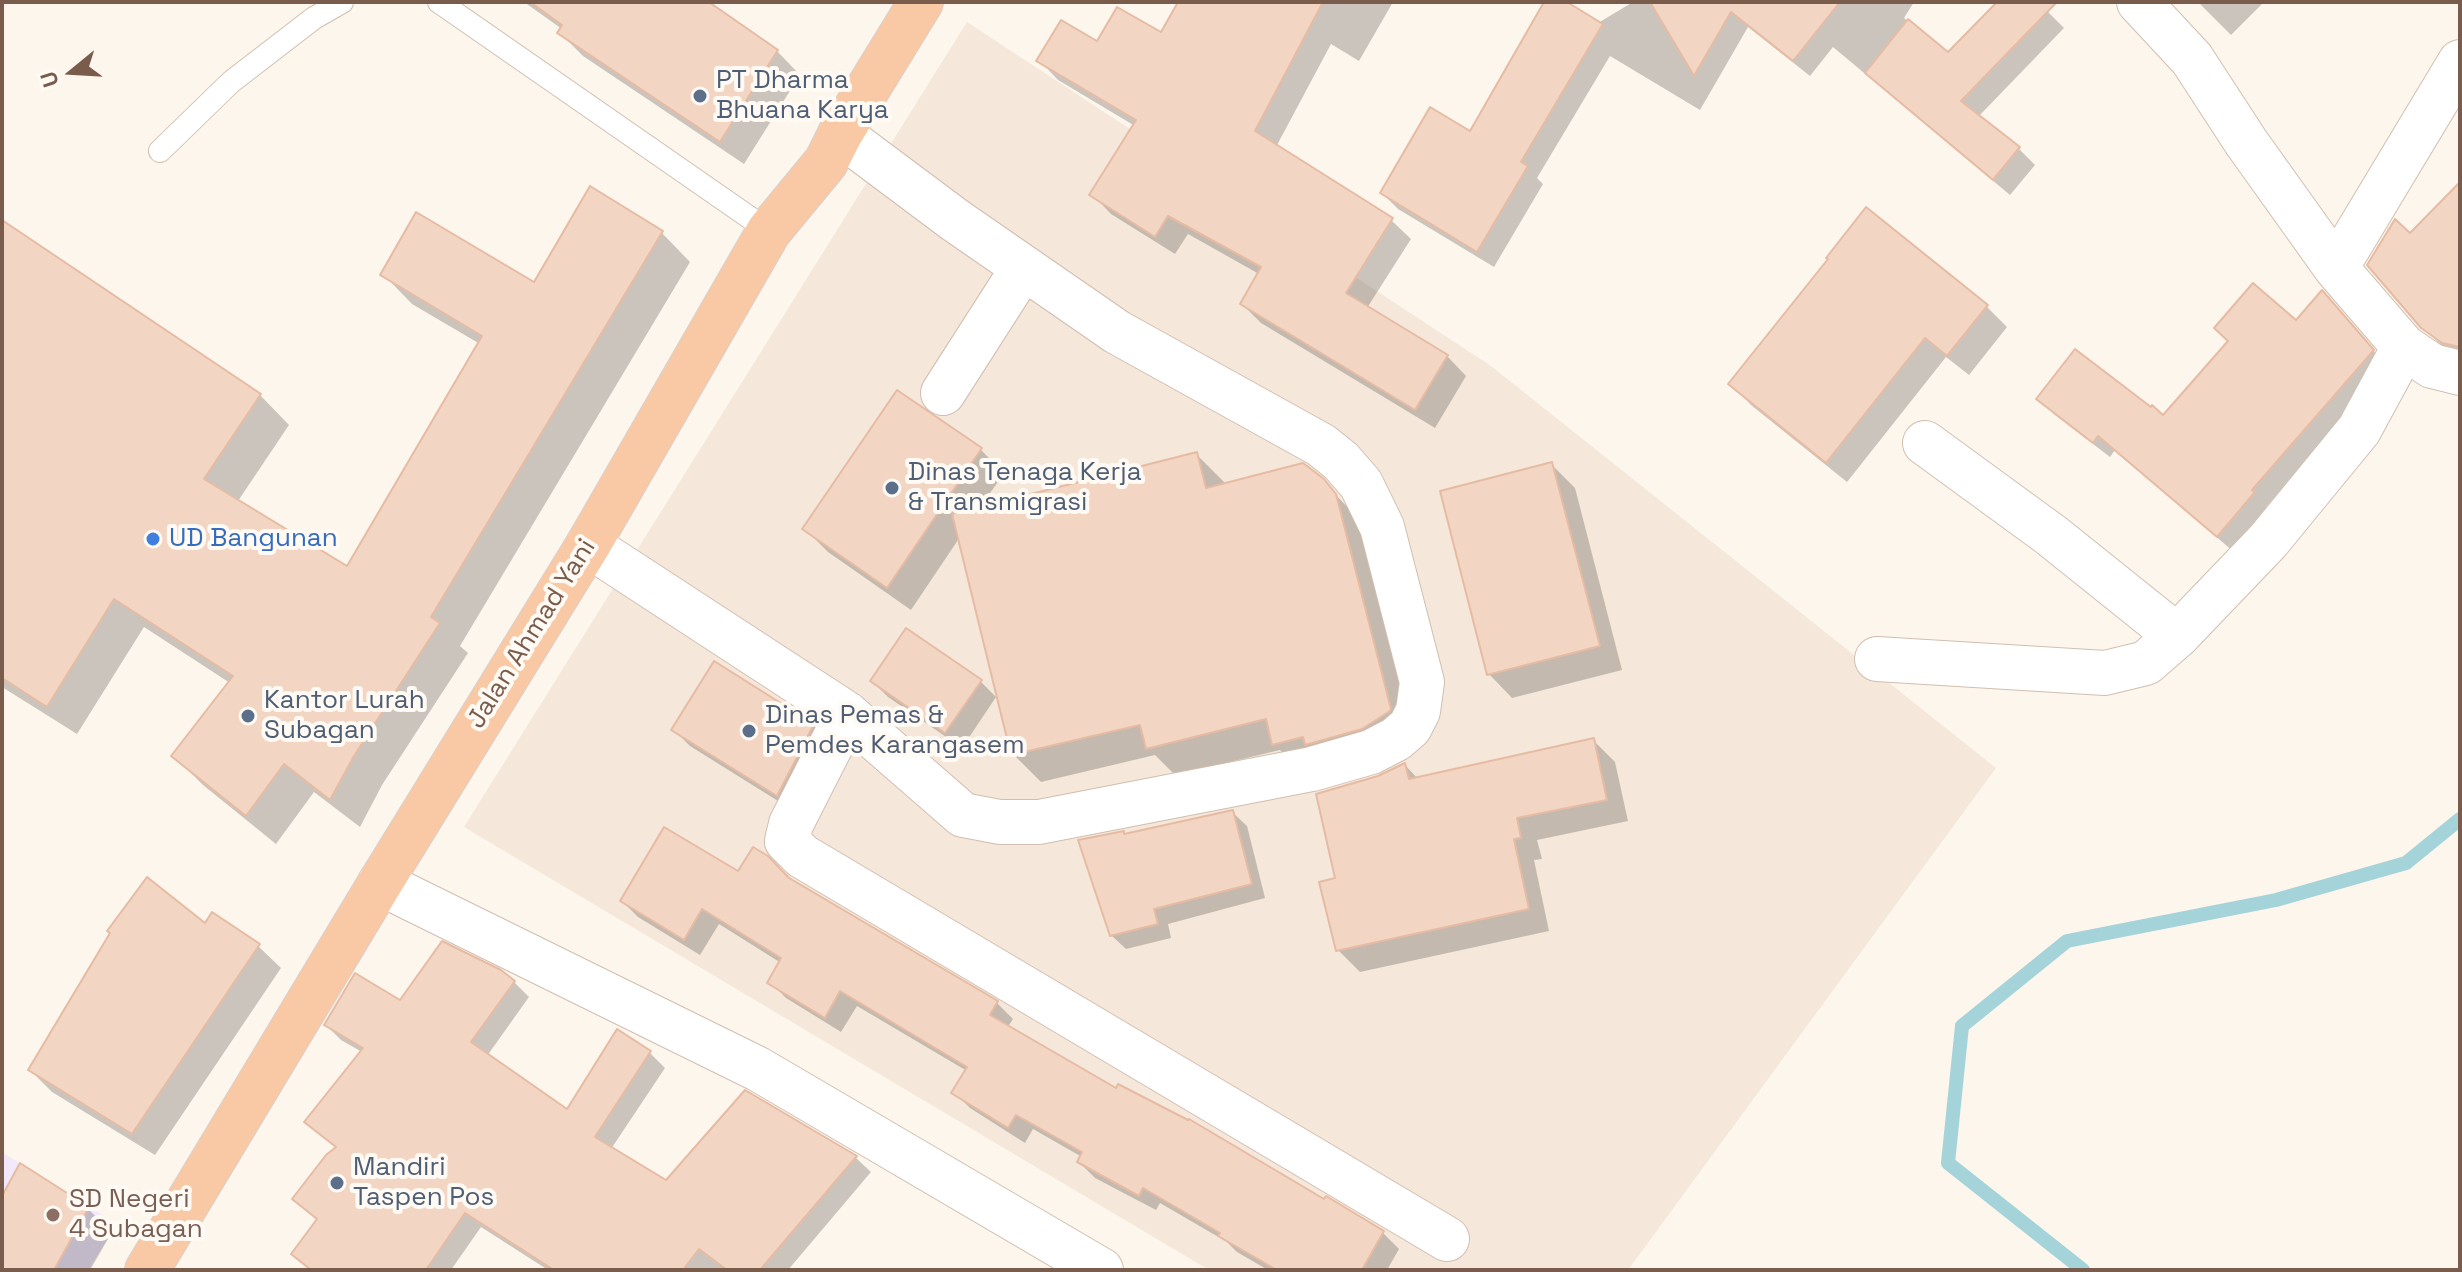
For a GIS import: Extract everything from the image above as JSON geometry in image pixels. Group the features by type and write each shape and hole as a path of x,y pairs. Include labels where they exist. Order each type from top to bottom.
{"highway":[{"name":"Jalan Ahmad Yani","path":"149,1269 380,883 588,545 769,231 826,162 921,2"}],"street":[{"path":"2139,2 2192,59 2246,142 2336,268 2404,347 2432,366 2460,373"},
{"path":"2336,268 2460,62"},
{"path":"588,545 847,714 963,815 1000,822 1039,822 1312,769 1371,752 1396,739 1410,727 1418,711 1422,682 1382,527 1361,484 1341,461 1321,445 1117,332 955,220 840,134"},
{"path":"943,393 1023,268"},
{"path":"1877,659 2105,673 2146,663 2177,636 2268,541 2359,430 2404,347"},
{"path":"1925,443 2051,535 2177,636"},
{"path":"847,714 791,824 787,841 802,856 1447,1239"},
{"path":"380,883 758,1069 1101,1270"}],"lane":[{"path":"160,151 231,82 314,18 342,2"},
{"path":"439,2 769,231"}],"shaded area":[{"path":"967,22 1491,366 1996,768 1628,1270 1209,1270 464,827"},
{"name":"SD Negeri 4 Subagan","path":"2,1152 117,1224 88,1270 2,1270"}],"building":[{"name":"PT Dharma Bhuana Karya","path":"530,2 709,2 778,50 720,142 557,33 562,25"},
{"path":"1178,2 1323,2 1255,131 1393,218 1346,293 1448,355 1415,410 1240,304 1261,267 1168,216 1155,237 1089,195 1136,120 1036,61 1061,20 1097,41 1117,7 1161,32"},
{"path":"1544,2 1567,2 1603,24 1521,162 1528,166 1477,252 1380,193 1430,107 1470,131"},
{"path":"1650,2 1840,2 1793,61 1731,12 1694,76"},
{"path":"1997,2 2057,2 1961,101 2020,147 1993,180 1865,73 1908,19 1948,52"},
{"path":"2460,182 2460,347 2442,343 2421,328 2367,265 2395,219 2410,233"},
{"name":"UD Bangunan","path":"590,186 663,231 431,617 440,623 354,756 330,800 284,764 246,816 171,756 233,676 114,599 47,707 2,678 2,220 261,394 204,479 347,566 482,336 380,275 416,212 534,282"},
{"path":"1866,207 1988,305 1947,356 1925,338 1826,463 1728,384"},
{"path":"2253,283 2296,320 2322,290 2374,350 2252,490 2255,492 2217,537 2098,436 2093,443 2036,399 2075,349 2163,415 2228,341 2214,328"},
{"name":"Dinas Tenaga Kerja & Transmigrasi","path":"897,390 982,448 887,588 802,529"},
{"path":"1197,452 1206,488 1303,463 1324,479 1336,494 1390,711 1362,729 1305,745 1303,737 1272,745 1266,719 1146,749 1140,725 1011,755 952,514"},
{"path":"1552,462 1600,646 1487,675 1440,491"},
{"path":"906,628 982,680 945,733 870,681"},
{"name":"Dinas Pemas & Pemdes Karangasem","path":"714,661 814,724 777,796 671,730"},
{"path":"1594,738 1607,800 1517,818 1521,838 1514,839 1529,909 1336,951 1319,882 1335,878 1316,794 1378,776 1405,763 1409,779"},
{"path":"1233,810 1252,884 1154,909 1158,924 1110,936 1078,840 1124,831 1124,834"},
{"path":"664,827 738,871 753,847 768,856 789,878 998,1001 990,1015 1116,1088 1118,1084 1189,1119 1384,1231 1362,1270 1277,1270 1143,1188 1139,1196 1077,1162 1082,1152 1016,1115 1008,1128 951,1093 967,1067 840,991 825,1018 767,983 781,958 702,909 684,940 620,901"},
{"path":"147,877 205,923 212,912 260,944 132,1134 28,1070 110,933 107,931"},
{"path":"442,941 501,970 515,981 471,1042 567,1109 617,1029 651,1051 595,1137 666,1180 745,1090 857,1156 760,1270 727,1270 699,1249 683,1270 554,1270 465,1213 426,1270 311,1270 291,1254 317,1219 292,1199 326,1155 336,1147 304,1122 363,1048 324,1025 355,973 400,1000"},
{"name":"SD Negeri 4 Subagan","path":"20,1163 89,1207 54,1270 2,1270 2,1196"}],"waterway":[{"path":"2083,1270 1948,1163 1962,1026 2067,941 2276,900 2406,863 2460,819"}],"place":[{"name":"PT Dharma Bhuana Karya","path":"700,96"},
{"name":"Dinas Tenaga Kerja & Transmigrasi","path":"892,488"},
{"name":"UD Bangunan","path":"153,539"},
{"name":"Kantor Lurah Subagan","path":"248,716"},
{"name":"Dinas Pemas & Pemdes Karangasem","path":"749,731"},
{"name":"Mandiri Taspen Pos","path":"337,1183"},
{"name":"SD Negeri 4 Subagan","path":"53,1215"}]}
